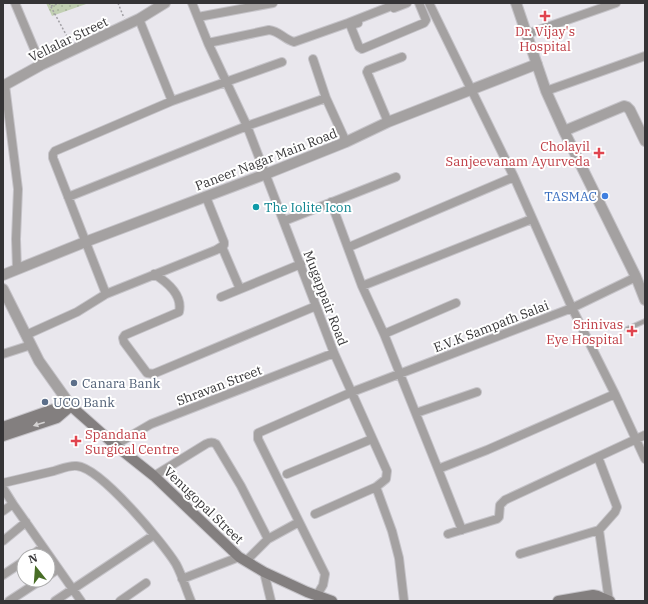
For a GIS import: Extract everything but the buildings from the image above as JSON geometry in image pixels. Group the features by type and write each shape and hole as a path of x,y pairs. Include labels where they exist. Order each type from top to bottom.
{"main road":[{"path":"3,427 57,408 71,406"},
{"path":"3,436 57,418 71,406"},
{"name":"Venugopal Street","path":"71,406 115,445 154,476 243,559 264,572 311,596 332,601"},
{"path":"558,601 593,595 610,601"}],"street":[{"path":"15,3 41,65"},
{"name":"Vellalar Street","path":"4,86 41,65 139,19 165,3"},
{"name":"Mugappair Road","path":"192,3 208,43 266,174 334,353 387,471 388,475 383,483 376,487"},
{"path":"198,17 273,3"},
{"path":"208,43 269,30 276,30 288,40 294,42 399,3"},
{"path":"407,3 385,8 351,26 360,48 424,23 426,20 419,3"},
{"path":"516,3 546,91 564,131 636,276 645,300"},
{"path":"527,34 616,3"},
{"path":"423,12 431,6 514,177 572,308 615,394 645,459"},
{"path":"139,19 172,101"},
{"path":"546,91 645,56"},
{"path":"388,122 367,75 368,70 402,57"},
{"path":"313,59 326,98 346,142"},
{"path":"106,294 53,158 55,151 172,101 282,62"},
{"name":"Paneer Nagar Main Road","path":"3,275 266,174 346,142 388,122 537,64"},
{"path":"4,86 18,189 16,239 17,269"},
{"path":"68,197 246,126 326,98"},
{"path":"564,131 624,106 630,110 645,141"},
{"path":"284,221 396,177"},
{"path":"349,247 514,177"},
{"path":"206,196 224,242 222,247 240,289"},
{"path":"331,202 349,247 362,286 384,334 462,530"},
{"path":"362,286 532,219"},
{"path":"26,335 77,312 106,294 222,247"},
{"path":"221,297 301,264"},
{"path":"154,274 170,285 180,305 179,312 125,335 123,338 124,342 149,374 153,374 316,306"},
{"name":"E.V.K Sampath Salai","path":"299,522 257,437 258,433 352,392 572,308 636,276"},
{"path":"3,289 39,361 71,406"},
{"path":"384,334 456,303"},
{"path":"3,354 31,345"},
{"name":"Shravan Street","path":"115,445 151,424 334,353"},
{"path":"416,413 477,392"},
{"path":"438,469 487,450 548,422 615,394"},
{"path":"448,534 497,519 499,517 500,505 505,500 645,435"},
{"path":"287,474 372,439"},
{"path":"154,476 206,444 211,442 216,444 241,486 268,539"},
{"path":"520,554 599,530 615,512 617,507 598,457"},
{"path":"3,483 67,467 79,466 85,468 102,480 127,504 154,535 176,565 191,601"},
{"path":"315,514 376,487 392,531 399,558 404,601"},
{"path":"3,488 81,601"},
{"path":"3,511 13,504"},
{"path":"3,541 26,522"},
{"path":"182,579 243,559 268,539 299,522 325,574 323,586 311,596"},
{"path":"599,530 610,601"},
{"path":"55,601 154,535"},
{"path":"3,575 16,566"},
{"path":"264,572 271,601"},
{"path":"120,601 146,583"},
{"path":"9,601 29,588"}],"lane":[{"path":"627,328 645,321"}],"path":[{"path":"49,3 74,50"},
{"path":"51,6 61,3"},
{"path":"118,3 127,25"}],"green space":[{"path":"46,3 89,3 52,16"}],"place":[{"name":"Dr. Vijay's Hospital","path":"545,16"},
{"name":"Cholayil Sanjeevanam Ayurveda","path":"599,153"},
{"name":"TASMAC","path":"605,196"},
{"name":"The Iolite Icon","path":"256,207"},
{"name":"Srinivas Eye Hospital","path":"632,331"},
{"name":"Canara Bank","path":"74,383"},
{"name":"UCO Bank","path":"45,402"},
{"name":"Spandana Surgical Centre","path":"76,441"}]}
